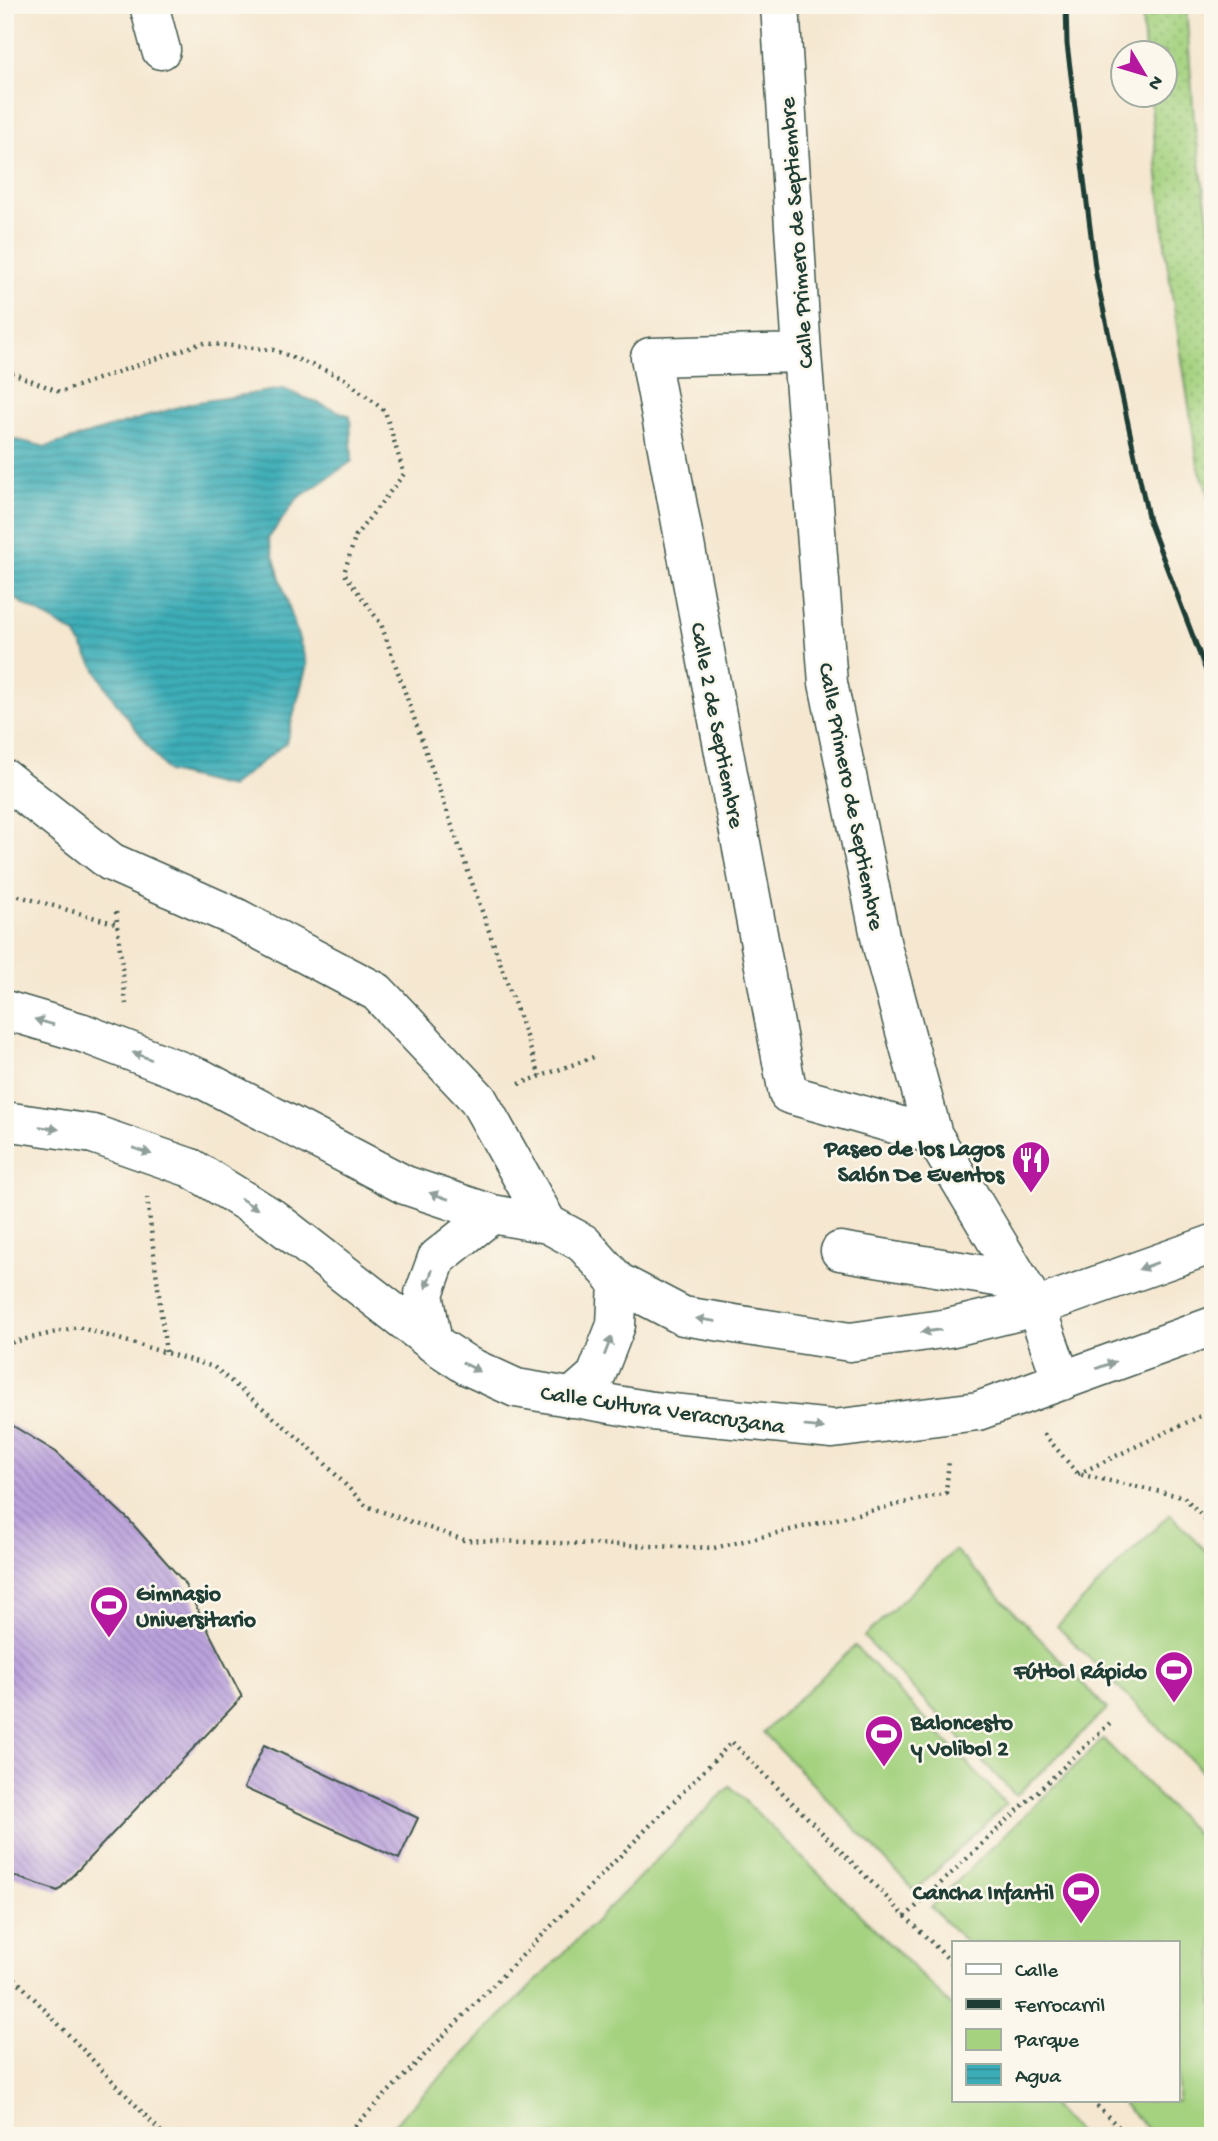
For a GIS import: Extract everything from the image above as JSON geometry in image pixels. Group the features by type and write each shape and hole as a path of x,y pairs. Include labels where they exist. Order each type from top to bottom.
{"street":[{"path":"149,5 160,50"},
{"name":"Calle Primero de Septiembre","path":"780,5 802,353 828,682 882,946 933,1135 1028,1294 1062,1381"},
{"name":"Calle 2 de Septiembre","path":"802,353 650,357 788,1094 933,1135"},
{"path":"5,779 111,862 235,917 377,992 478,1099 548,1224"},
{"path":"5,1010 83,1033 202,1079 405,1185 492,1214 548,1224 583,1243 618,1282 682,1317 850,1342 949,1328 1028,1294 1213,1244"},
{"name":"Calle Cultura Veracruzana","path":"5,1121 93,1134 191,1168 272,1218 468,1366 516,1388 571,1398 652,1411 832,1429 978,1411 1213,1326"},
{"path":"433,1342 424,1294 437,1258 492,1214"},
{"path":"840,1251 1028,1294"},
{"path":"571,1398 596,1376 616,1325 618,1282"}],"path":[{"path":"5,370 60,392 202,343 274,350 342,377 385,411 404,474 356,535 344,572 381,624 541,1076"},
{"path":"5,892 117,924"},
{"path":"478,1099 594,1057"},
{"path":"5,1343 78,1327 214,1367 310,1448 366,1506 464,1540 713,1548 946,1493 953,1414"},
{"path":"1013,1399 1078,1474 1184,1497 1213,1527"},
{"path":"1078,1474 1213,1410"},
{"path":"905,1917 1112,1721"},
{"path":"345,2136 732,1742 952,1963"},
{"path":"5,1968 165,2136"},
{"path":"1093,2102 1128,2136"},
{"path":"355,2126 365,2136"}],"green space":[{"path":"1141,5 1186,5 1194,120 1213,253 1213,506 1198,465 1166,255 1151,108 1180,108 1180,38 1144,38"},
{"name":"Fútbol Rápido","path":"1170,1514 1213,1558 1213,1782 1057,1626"},
{"path":"955,1550 1107,1709 1016,1796 864,1637"},
{"name":"Baloncesto y Volibol 2","path":"855,1646 1006,1804 915,1891 763,1732"},
{"name":"Cancha Infantil","path":"1103,1739 1213,1851 1213,2136 1155,2136 1121,2102 1180,2102 1180,1941 965,1941 931,1907"},
{"path":"730,1786 952,2006 952,2102 1048,2102 1082,2136 399,2136 391,2127"}],"water":[{"path":"283,389 350,416 352,461 297,499 268,539 307,665 286,743 230,787 168,772 112,697 75,634 5,593 5,437 46,447 192,403"}],"building":[{"name":"Gimnasio Universitario","path":"5,1421 56,1452 129,1520 183,1581 242,1697 58,1891 5,1873"},
{"path":"264,1745 418,1818 399,1859 244,1788"}],"railway":[{"path":"1066,5 1067,44 1096,275 1149,521 1213,689"}],"place":[{"name":"Paseo de los Lagos Salón De Eventos","path":"1031,1194"},
{"name":"Gimnasio Universitario","path":"109,1639"},
{"name":"Fútbol Rápido","path":"1174,1704"},
{"name":"Baloncesto y Volibol 2","path":"884,1768"},
{"name":"Cancha Infantil","path":"1081,1925"}]}
